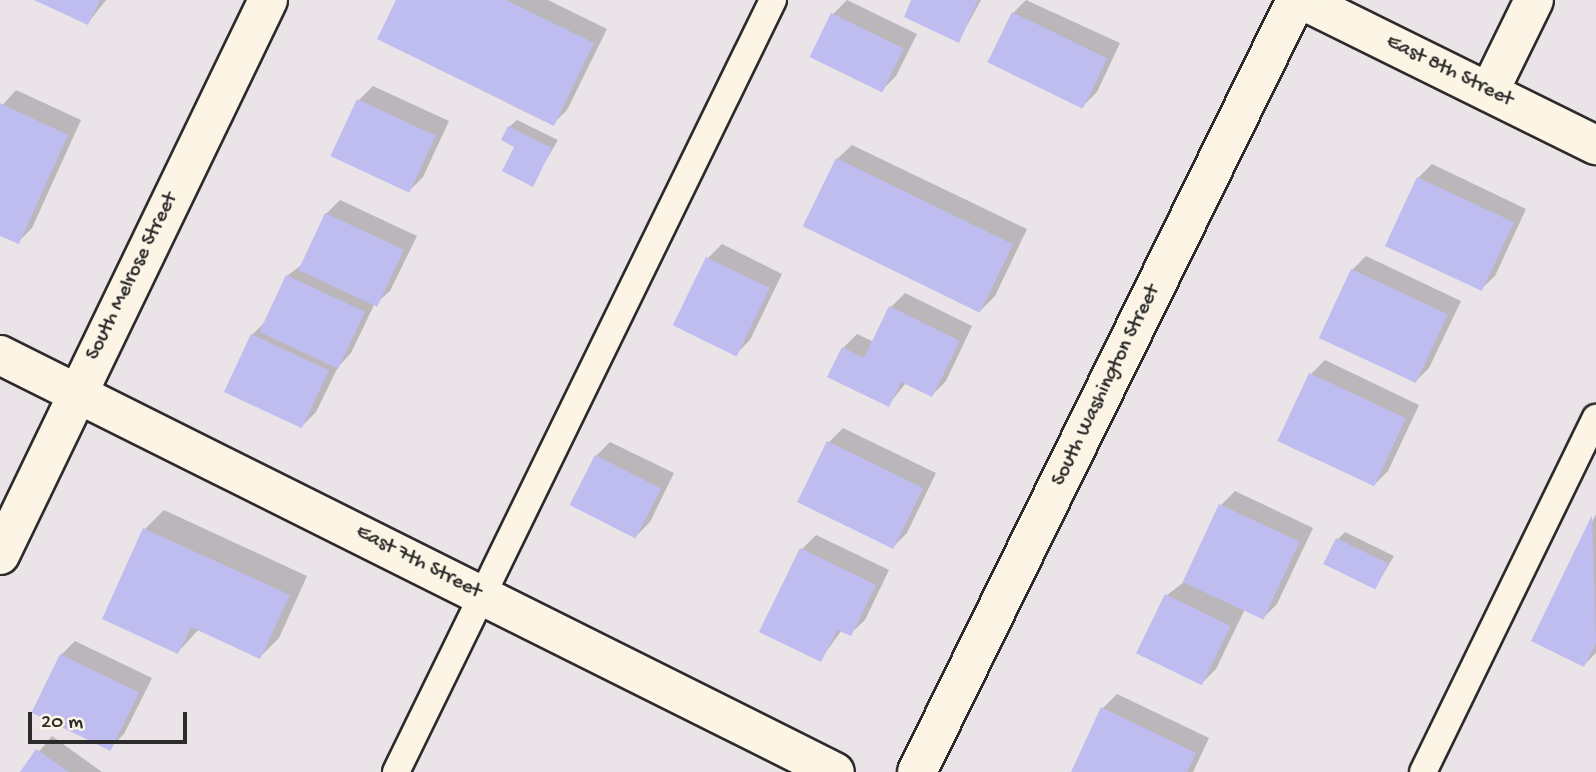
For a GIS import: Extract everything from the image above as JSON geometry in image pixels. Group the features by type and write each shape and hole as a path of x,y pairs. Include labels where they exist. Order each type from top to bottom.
{"street":[{"name":"South Melrose Street","path":"0,555 268,0"},
{"name":"South Washington Street","path":"918,772 1296,0"},
{"name":"East 8th Street","path":"1302,0 1596,145"},
{"path":"1489,92 1534,0"},
{"name":"East 7th Street","path":"0,355 835,772"}],"lane":[{"path":"396,772 773,0"},
{"path":"1423,772 1596,418"}],"building":[{"path":"34,0 100,0 88,25"},
{"path":"396,0 506,0 594,43 554,126 377,39"},
{"path":"911,0 978,0 959,43 904,17"},
{"path":"1012,12 1107,58 1083,109 987,62"},
{"path":"831,13 904,49 882,93 810,57"},
{"path":"357,99 436,136 409,193 330,156"},
{"path":"0,103 68,135 19,244 0,236"},
{"path":"508,126 552,148 533,187 502,171 514,147 501,140"},
{"path":"836,158 1013,244 980,313 803,226"},
{"path":"1417,177 1514,222 1482,291 1385,246"},
{"path":"325,213 404,250 377,307 298,270"},
{"path":"706,257 770,288 736,356 673,325"},
{"path":"1351,269 1448,314 1416,383 1319,338"},
{"path":"286,275 365,312 338,369 259,332"},
{"path":"889,306 960,341 932,397 901,382 889,407 827,377 842,347 864,358"},
{"path":"251,334 329,370 302,428 224,392"},
{"path":"1309,373 1406,418 1374,486 1277,441"},
{"path":"827,441 923,488 893,549 797,502"},
{"path":"595,455 661,489 636,538 570,505"},
{"path":"1219,504 1300,542 1263,620 1183,582"},
{"path":"1592,515 1596,643 1584,667 1531,641"},
{"path":"143,528 290,595 260,659 191,627 178,654 102,619"},
{"path":"1336,538 1388,563 1375,589 1323,564"},
{"path":"800,548 876,585 851,636 837,630 821,662 759,632"},
{"path":"1165,594 1231,626 1202,685 1136,653"},
{"path":"60,654 139,693 111,751 32,712"},
{"path":"1101,707 1196,753 1187,772 1071,772"},
{"path":"36,749 69,772 20,772"}]}
